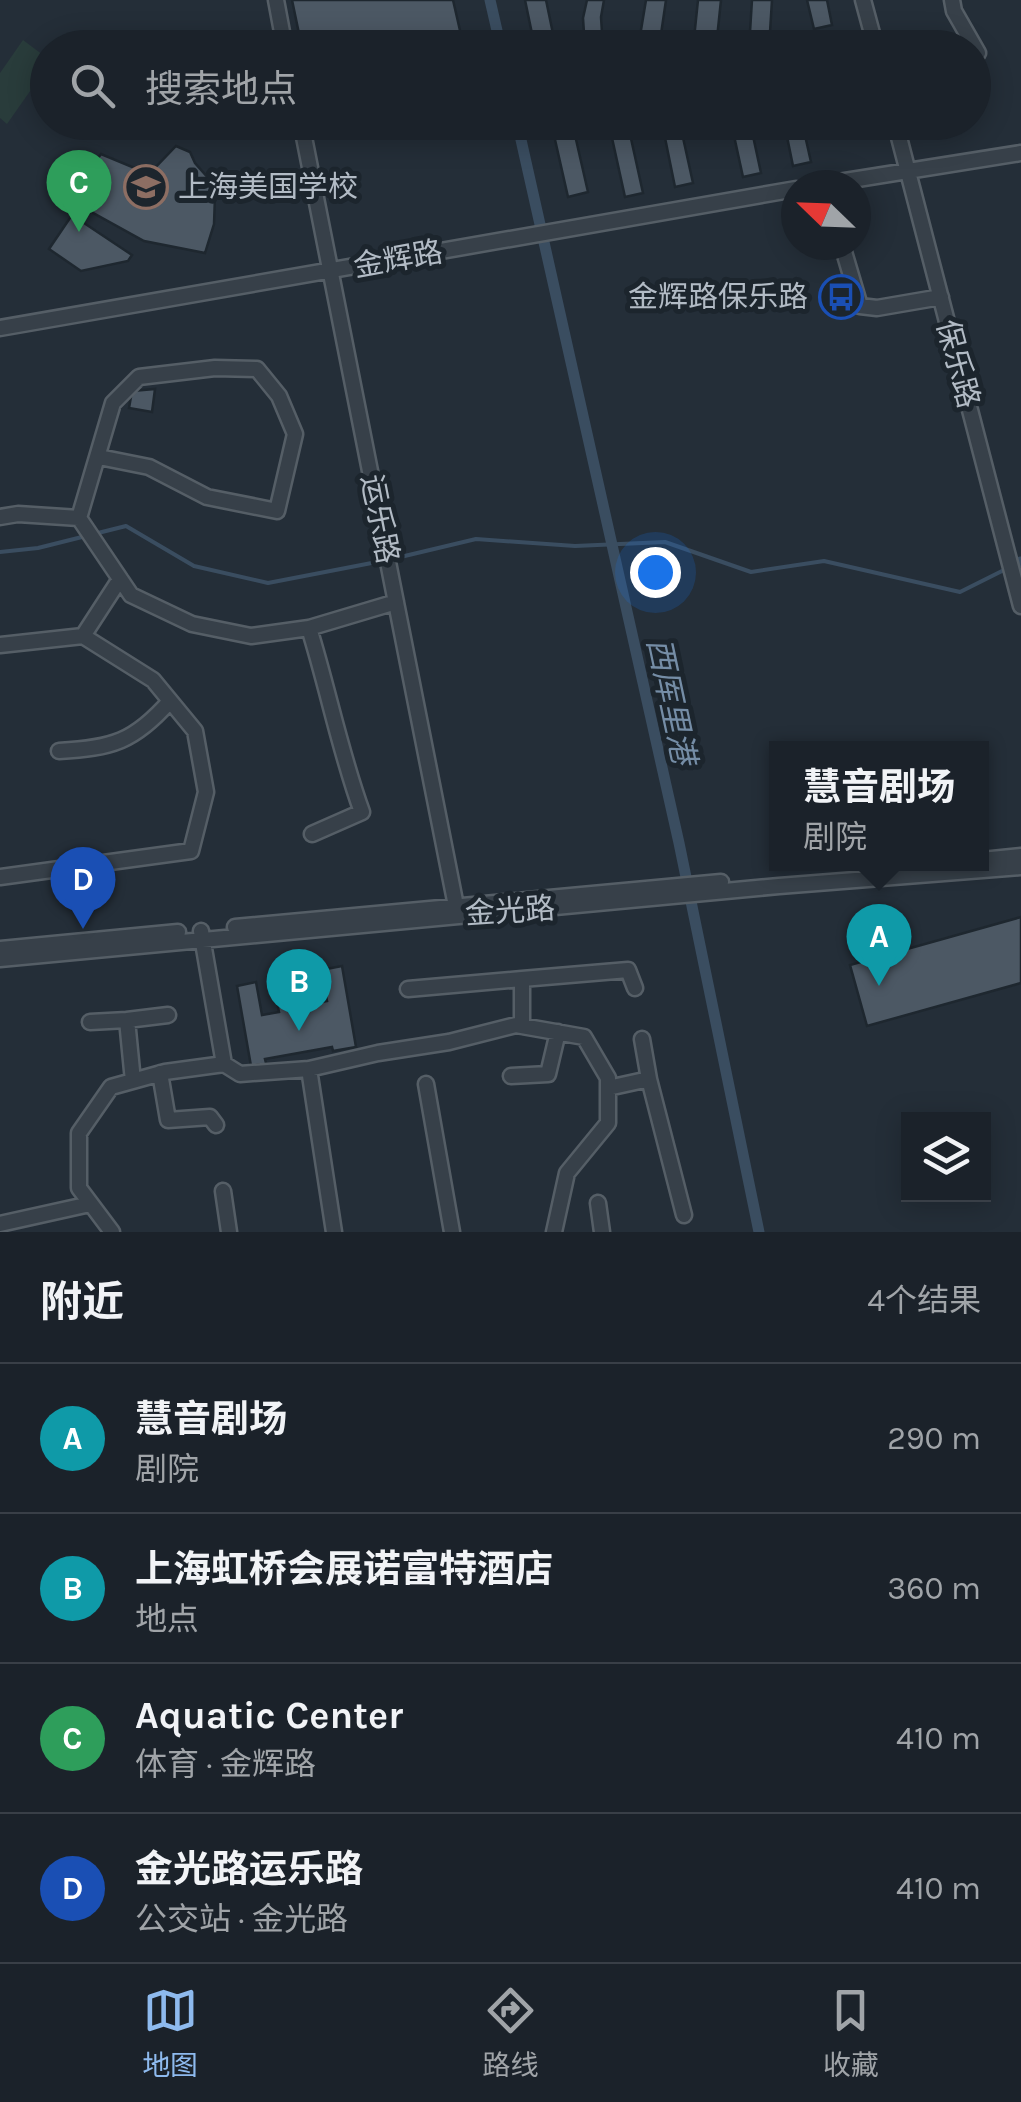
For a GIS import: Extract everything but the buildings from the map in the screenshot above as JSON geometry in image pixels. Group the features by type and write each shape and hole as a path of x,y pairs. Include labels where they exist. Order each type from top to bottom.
{"street":[{"path":"276,0 282,30"},
{"path":"863,0 871,30"},
{"path":"952,0 965,30"},
{"name":"运乐路","path":"305,140 456,910"},
{"name":"保乐路","path":"900,140 1021,606"},
{"path":"871,176 1021,153"},
{"name":"金辉路","path":"0,328 781,192"},
{"path":"846,260 860,306 877,308 941,298"},
{"path":"86,530 99,457 113,403 139,377 215,368 257,369 279,396 296,434 277,511 207,497 149,467 99,457"},
{"path":"0,518 18,514 86,530 131,595 192,624 251,636 309,628 396,602"},
{"path":"82,636 120,579"},
{"path":"309,628 346,769 362,812 312,834"},
{"path":"0,645 82,636 152,680 195,731 206,792 191,851 0,878"},
{"path":"59,751 105,748 148,726 170,701"},
{"path":"989,859 1021,856"},
{"name":"金光路","path":"989,870 1021,868"},
{"name":"金光路","path":"664,892 698,884 853,871"},
{"name":"金光路","path":"0,958 456,910 982,871"},
{"path":"202,935 224,1064"},
{"name":"金光路","path":"0,948 202,935"},
{"path":"408,989 628,970 634,988"},
{"path":"522,980 522,1026"},
{"path":"90,1022 168,1015"},
{"path":"127,1020 133,1081"},
{"path":"112,1232 79,1188 79,1133 111,1088 160,1073 224,1064 240,1074 309,1069 522,1026 584,1037 608,1078 608,1123 567,1173 554,1232"},
{"path":"512,1076 548,1074 558,1032"},
{"path":"642,1039 684,1214"},
{"path":"309,1069 334,1232"},
{"path":"160,1073 168,1120 210,1117 216,1125"},
{"path":"608,1088 649,1080"},
{"path":"426,1084 452,1232"},
{"path":"224,1190 230,1232"},
{"path":"598,1203 602,1232"},
{"path":"0,1224 90,1204"}],"green space":[{"path":"23,40 30,45 30,91 7,124 0,118 0,73"}],"waterway":[{"name":"西厍里港","path":"490,0 497,30"},
{"name":"西厍里港","path":"521,140 679,843 759,1232"},
{"path":"0,552 38,548 126,526 194,566 268,583 382,561"},
{"path":"392,559 476,539 575,546 665,542 751,572 824,561 960,592 1002,571"}],"place":[{"name":"上海美国学校","path":"146,187"},
{"name":"Aquatic Center","path":"79,232"},
{"name":"金辉路保乐路","path":"841,297"},
{"name":"金光路运乐路","path":"83,929"},
{"name":"慧音剧场","path":"879,986"},
{"name":"上海虹桥会展诺富特酒店","path":"299,1031"}]}
